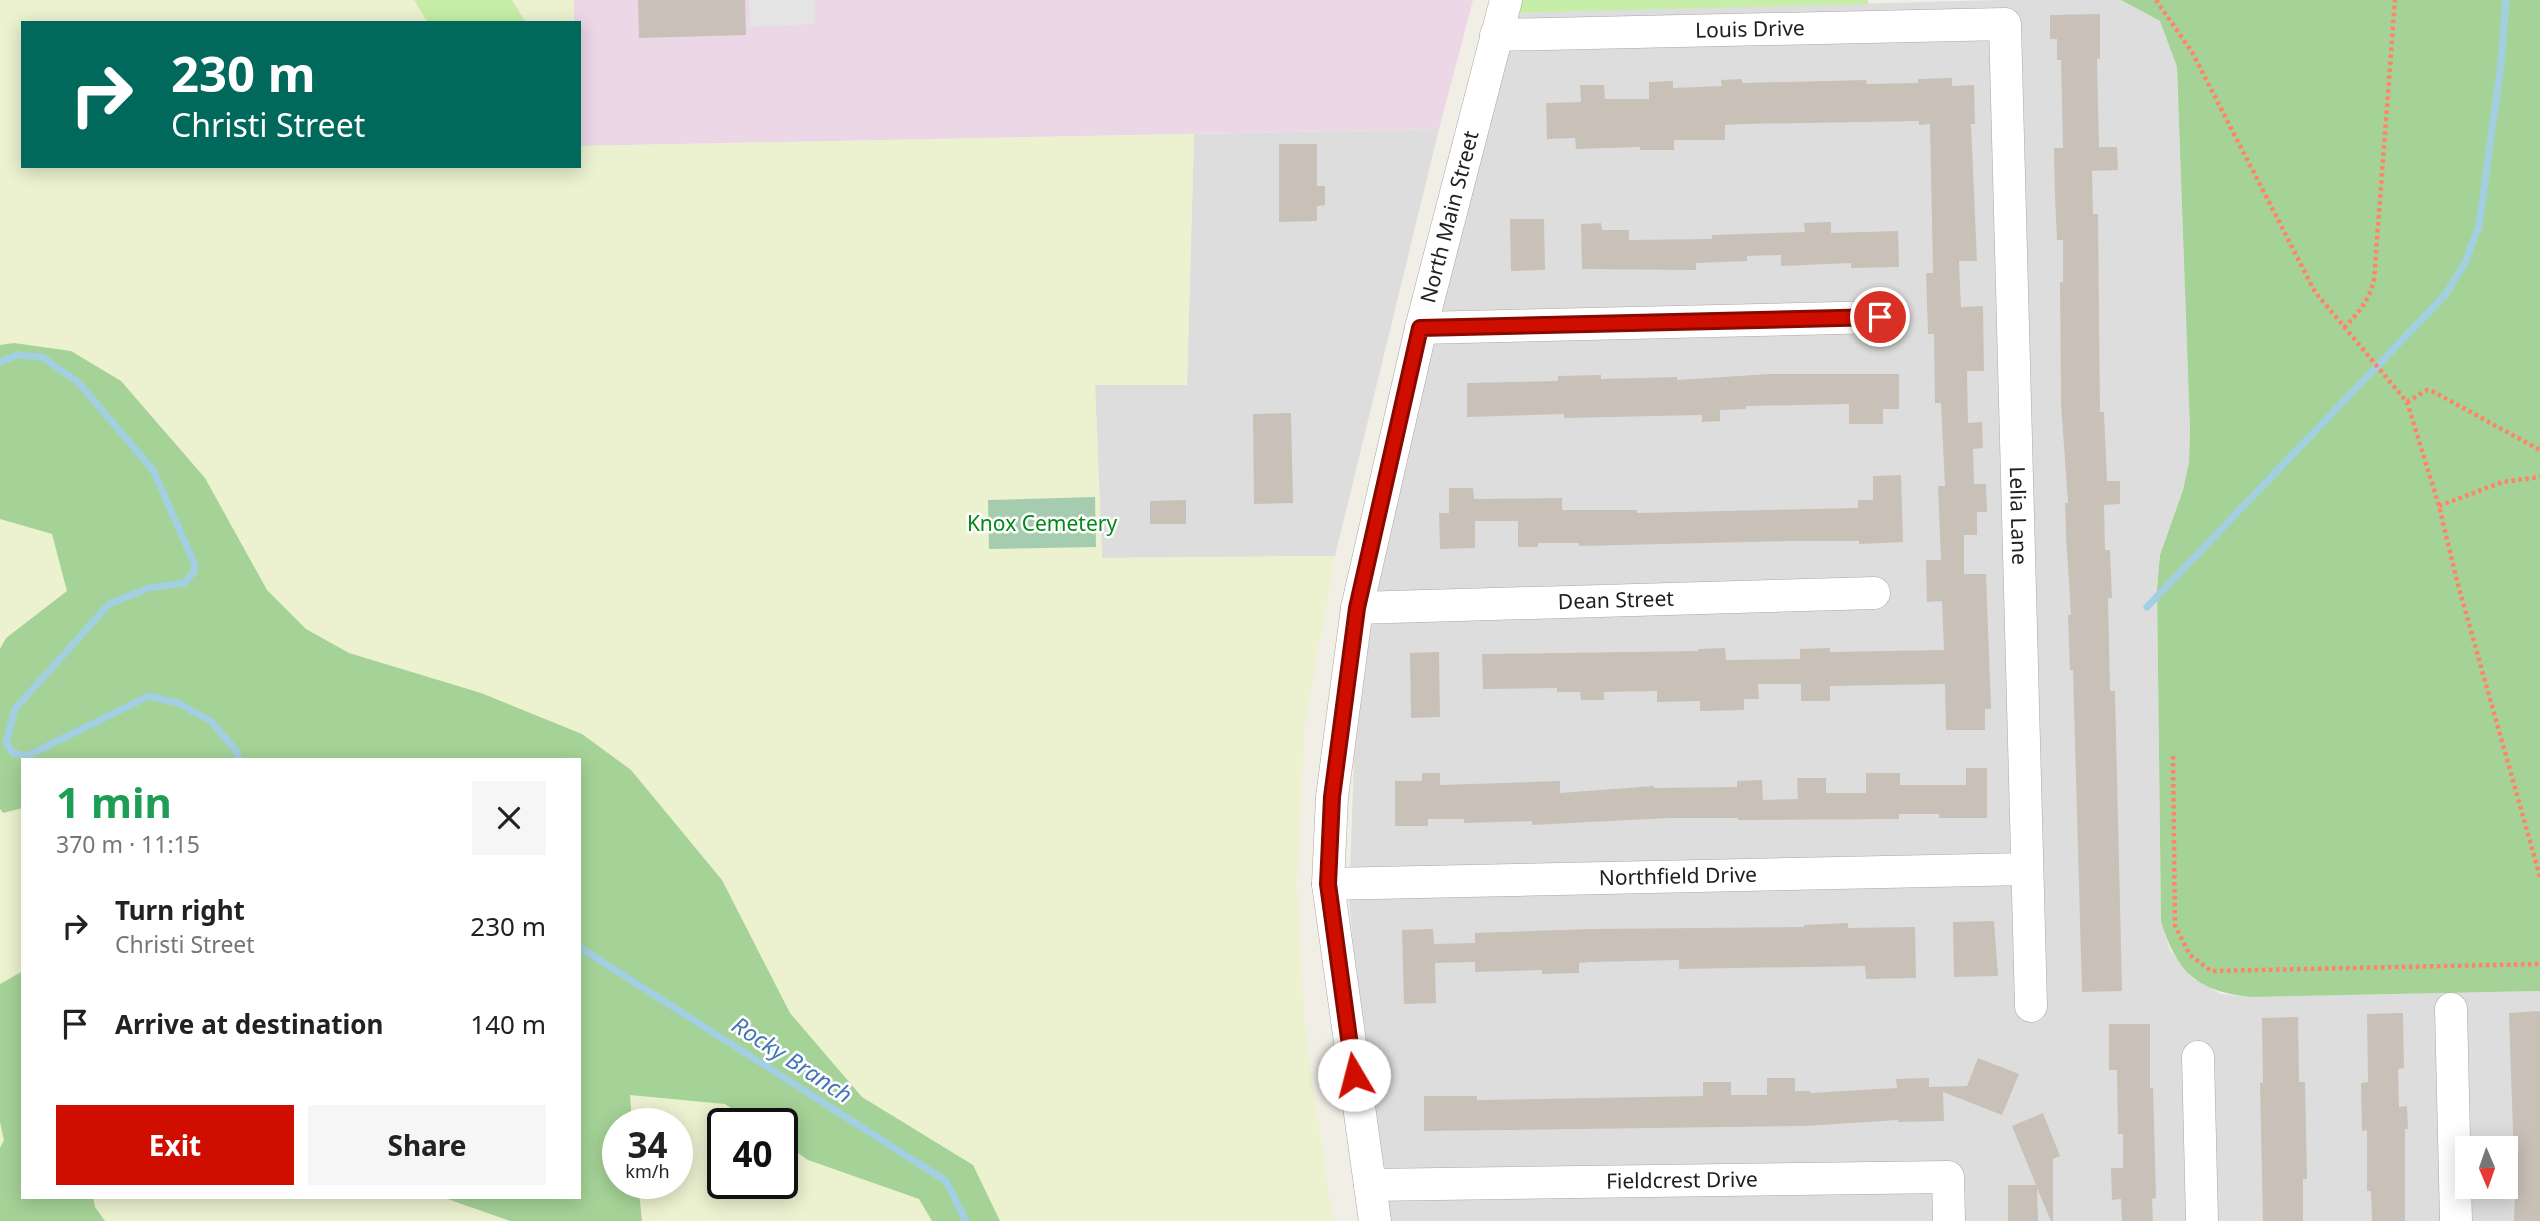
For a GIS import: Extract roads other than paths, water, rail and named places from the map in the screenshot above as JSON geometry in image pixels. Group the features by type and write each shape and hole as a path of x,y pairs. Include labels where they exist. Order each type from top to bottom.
{"street":[{"name":"North Main Street","path":"1375,1221 1328,884 1333,784 1357,608 1420,328 1506,0"},
{"name":"Louis Drive","path":"1496,35 2005,24"},
{"name":"Lelia Lane","path":"2005,24 2031,1006"},
{"path":"1420,328 1880,317"},
{"name":"Dean Street","path":"1357,608 1874,593"},
{"name":"Northfield Drive","path":"1328,884 2027,869"},
{"path":"2451,1009 2456,1221"},
{"path":"2198,1057 2202,1221"},
{"name":"Fieldcrest Drive","path":"1370,1185 1948,1177 1950,1221"}],"waterway":[{"path":"2147,607 2445,295 2464,265 2479,226 2501,63 2506,0"},
{"name":"Rocky Branch","path":"0,362 17,355 42,357 78,382 153,470 195,565 194,572 184,583 149,588 109,604 15,709 6,743 13,753 27,756 149,696 178,703 212,722 236,751 238,758"},
{"name":"Rocky Branch","path":"581,948 946,1181 966,1221"}],"park label":[{"name":"Knox Cemetery","path":"1042,524"}]}
